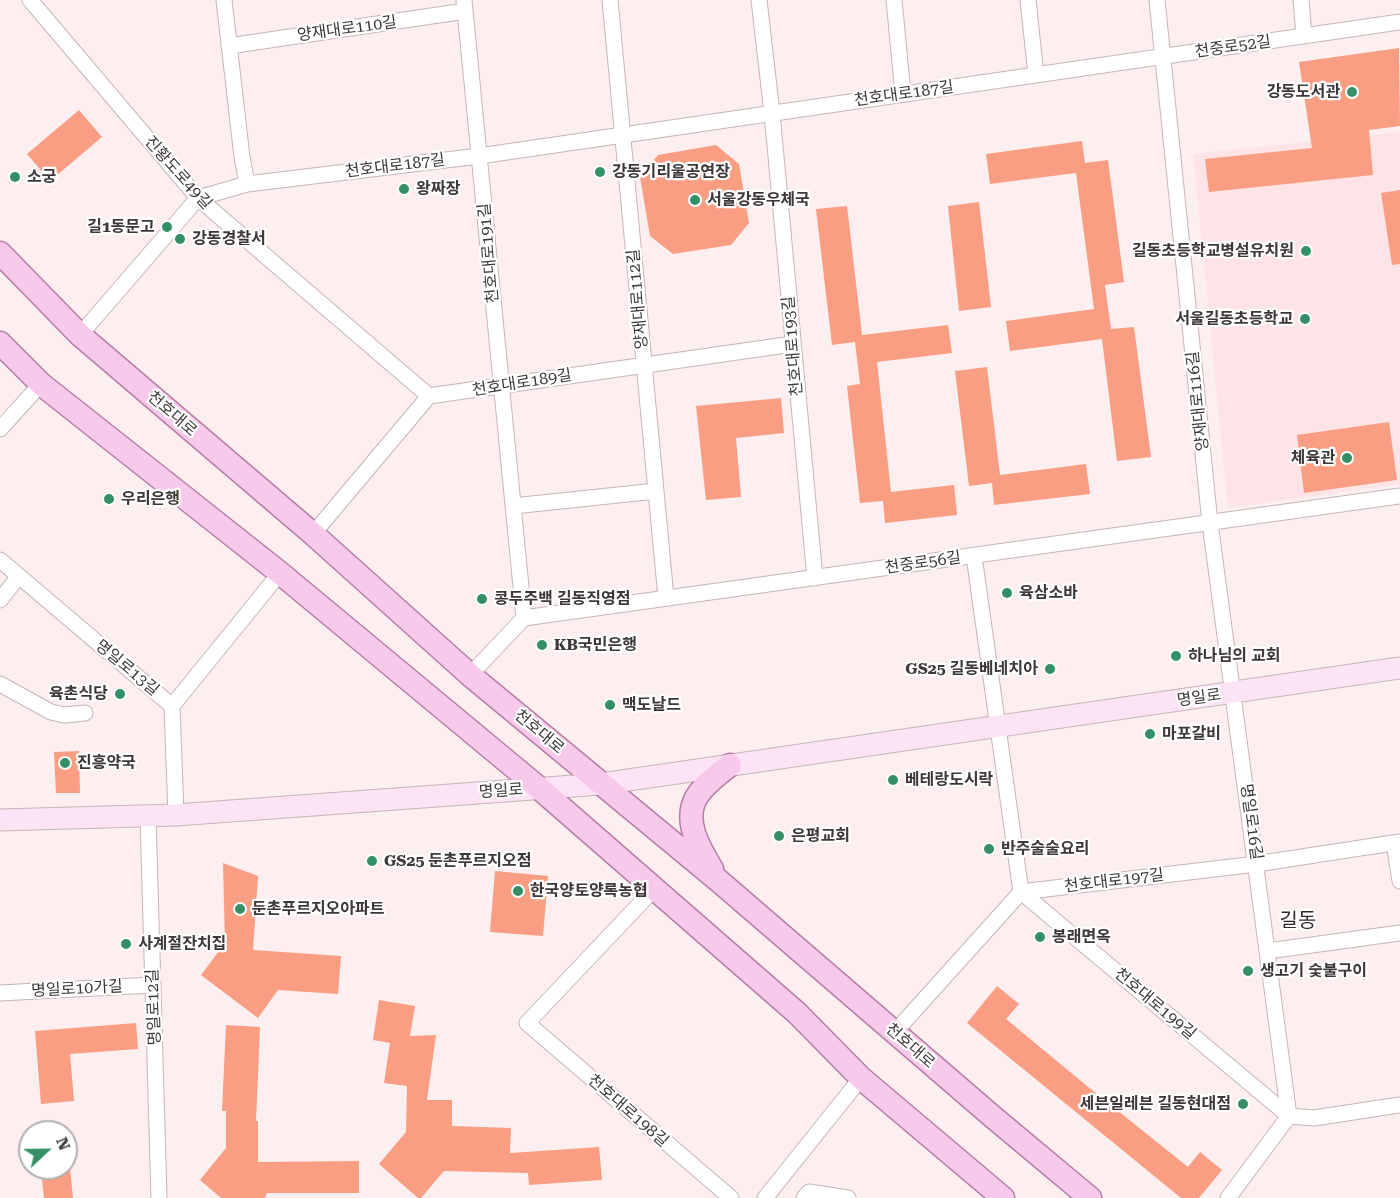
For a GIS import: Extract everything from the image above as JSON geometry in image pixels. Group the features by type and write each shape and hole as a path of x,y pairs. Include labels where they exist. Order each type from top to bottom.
{"main road":[{"name":"천호대로","path":"0,253 80,335 313,534 470,675 718,881 1090,1198"},
{"path":"0,343 41,384 280,573 539,788 797,1013 861,1078 1003,1198"},
{"path":"718,881 695,840 692,823 693,811 696,798 730,765"}],"street":[{"name":"진황도로49길","path":"30,0 198,198 429,396"},
{"path":"224,0 242,157 248,184"},
{"name":"양재대로112길","path":"610,0 666,598"},
{"path":"759,0 772,113"},
{"path":"894,0 903,94"},
{"path":"1028,0 1036,75"},
{"name":"양재대로116길","path":"1157,0 1210,523 1233,693"},
{"path":"1301,0 1304,36"},
{"name":"양재대로110길","path":"229,46 465,6"},
{"name":"천호대로191길","path":"465,6 524,618"},
{"name":"천중로52길","path":"1163,57 1400,22"},
{"name":"천호대로187길","path":"198,198 248,184 479,156 1163,57"},
{"name":"천호대로193길","path":"772,113 815,578"},
{"path":"80,335 198,198"},
{"name":"천호대로189길","path":"429,396 793,344"},
{"path":"0,429 41,384"},
{"path":"313,534 429,396"},
{"path":"513,506 656,491"},
{"name":"천중로56길","path":"524,618 1400,496"},
{"path":"894,1033 1021,892 974,556"},
{"name":"명일로13길","path":"0,560 172,706 176,815"},
{"path":"172,706 280,573"},
{"path":"0,600 19,576"},
{"path":"470,675 524,618"},
{"name":"명일로","path":"0,820 176,815 601,784 1400,669"},
{"path":"0,684 51,712 64,715 85,713"},
{"name":"명일로16길","path":"1233,693 1289,1116"},
{"name":"명일로12길","path":"148,816 159,1198"},
{"name":"천호대로197길","path":"1021,892 1257,864 1397,843 1400,881"},
{"name":"천호대로198길","path":"654,889 527,1023 731,1198"},
{"name":"천호대로199길","path":"1021,892 1289,1116"},
{"path":"1268,951 1400,933"},
{"name":"명일로10가길","path":"0,993 153,985"},
{"path":"765,1198 861,1078"},
{"path":"1228,1198 1289,1116 1314,1118 1400,1106"},
{"path":"804,1198 809,1192 848,1198"}],"shaded area":[{"name":"서울길동초등학교","path":"1400,132 1400,484 1228,508 1193,154"}],"building":[{"path":"1399,48 1400,126 1369,130 1373,175 1209,192 1205,159 1312,148 1299,62"},
{"path":"79,110 102,137 50,181 27,154"},
{"path":"1082,141 1085,163 1108,160 1124,282 1105,285 1111,329 1134,327 1151,457 1117,461 1102,339 1010,351 1006,321 1094,309 1076,173 990,184 986,154"},
{"name":"서울강동우체국","path":"716,145 739,164 749,223 731,245 673,254 650,236 640,177 658,155"},
{"path":"1400,190 1400,264 1392,265 1381,193"},
{"path":"979,202 991,307 959,311 948,206"},
{"path":"847,206 862,335 948,325 952,353 877,362 891,492 954,485 957,515 885,523 883,501 860,503 847,386 860,384 855,342 832,345 816,209"},
{"path":"987,367 1000,475 1086,464 1090,494 994,505 992,483 969,486 955,371"},
{"path":"781,398 784,433 736,438 741,497 706,500 696,406"},
{"name":"체육관","path":"1389,422 1397,480 1304,493 1297,435"},
{"path":"79,751 80,793 56,793 54,752"},
{"name":"둔촌푸르지오아파트","path":"223,863 258,876 253,950 341,956 338,994 278,990 258,1018 201,975 225,943"},
{"path":"495,871 548,876 543,936 490,932"},
{"path":"997,986 1019,1004 1006,1019 1087,1086 1188,1167 1200,1152 1222,1170 1199,1198 1181,1198 967,1023"},
{"path":"379,1000 415,1006 410,1036 436,1035 427,1100 452,1100 452,1126 511,1128 510,1153 599,1147 602,1180 529,1185 528,1173 444,1171 421,1198 418,1198 379,1164 406,1132 407,1086 384,1083 390,1043 373,1040"},
{"path":"136,1023 138,1049 70,1054 74,1101 41,1104 35,1031"},
{"path":"226,1025 260,1027 256,1121 258,1121 258,1162 359,1161 359,1193 267,1193 265,1198 221,1198 200,1180 226,1148 226,1111 222,1111"},
{"path":"42,1180 71,1180 73,1198 44,1198"}],"place":[{"name":"강동도서관","path":"1352,92"},
{"name":"강동기리울공연장","path":"600,172"},
{"name":"소궁","path":"15,177"},
{"name":"왕짜장","path":"404,189"},
{"name":"서울강동우체국","path":"695,200"},
{"name":"길1동문고","path":"167,227"},
{"name":"강동경찰서","path":"180,239"},
{"name":"길동초등학교병설유치원","path":"1306,251"},
{"name":"서울길동초등학교","path":"1305,319"},
{"name":"체육관","path":"1347,458"},
{"name":"우리은행","path":"109,499"},
{"name":"육삼소바","path":"1007,593"},
{"name":"콩두주백 길동직영점","path":"482,599"},
{"name":"KB국민은행","path":"542,645"},
{"name":"하나님의 교회","path":"1176,656"},
{"name":"GS25 길동베네치아","path":"1050,669"},
{"name":"육촌식당","path":"120,694"},
{"name":"맥도날드","path":"610,705"},
{"name":"마포갈비","path":"1150,734"},
{"name":"진흥약국","path":"65,763"},
{"name":"베테랑도시락","path":"893,780"},
{"name":"은평교회","path":"779,836"},
{"name":"반주술술요리","path":"989,849"},
{"name":"GS25 둔촌푸르지오점","path":"372,861"},
{"name":"한국양토양록농협","path":"518,891"},
{"name":"둔촌푸르지오아파트","path":"240,909"},
{"name":"봉래면옥","path":"1040,937"},
{"name":"사계절잔치집","path":"126,944"},
{"name":"생고기 숯불구이","path":"1248,971"},
{"name":"세븐일레븐 길동현대점","path":"1243,1104"}],"district":[{"name":"길동","path":"1298,921"}]}
